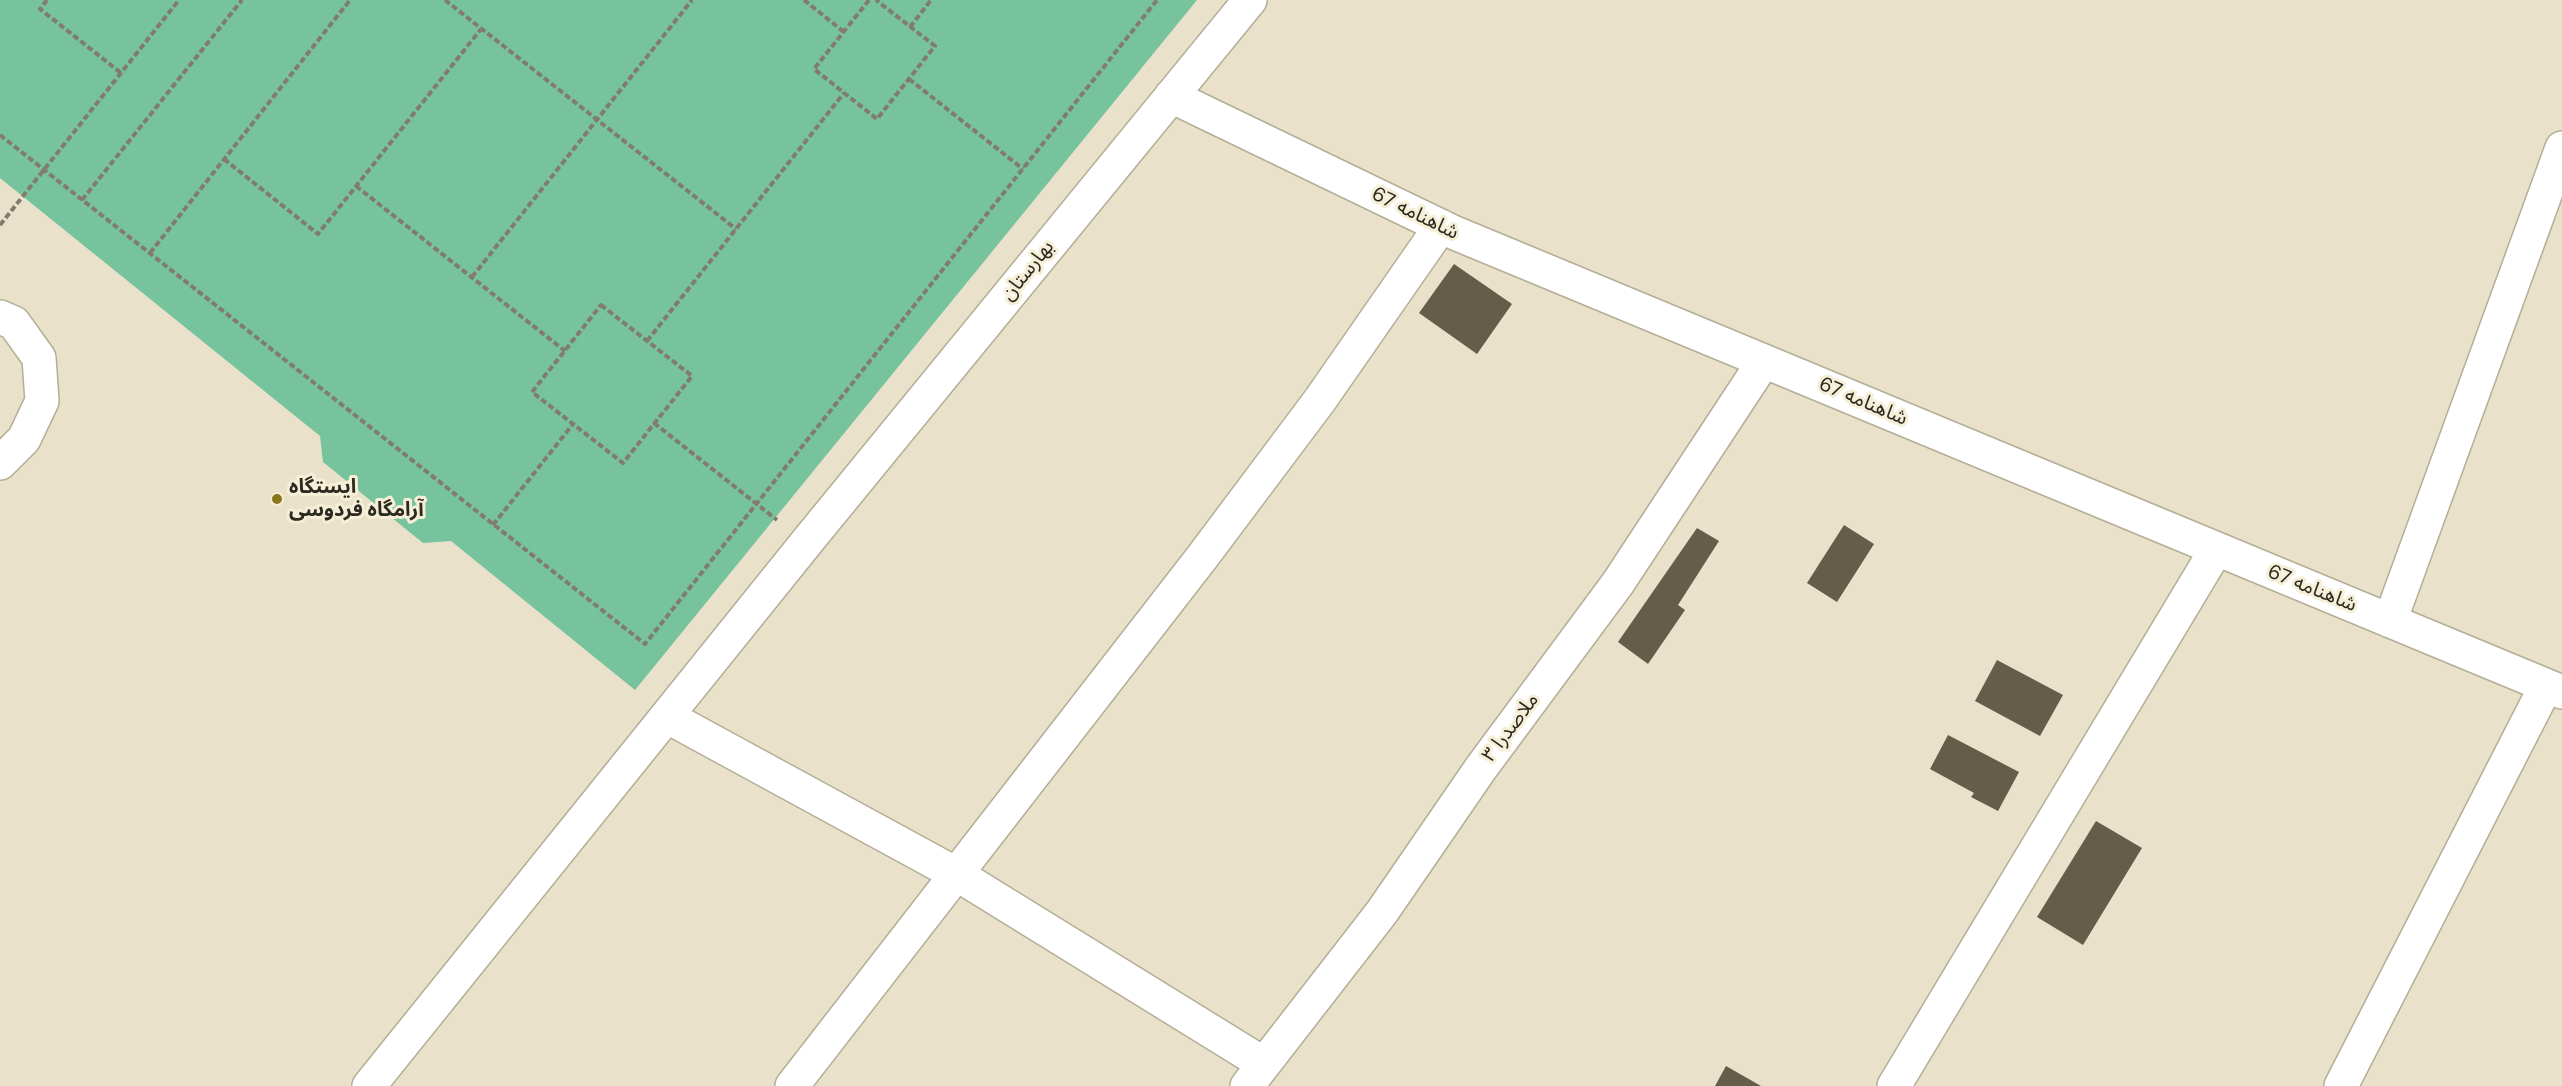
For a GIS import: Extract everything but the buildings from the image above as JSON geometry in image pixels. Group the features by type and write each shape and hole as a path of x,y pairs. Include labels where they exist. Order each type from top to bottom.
{"street":[{"name":"بهارستان","path":"369,1086 669,717 806,543 1250,0"},
{"name":"شاهنامه 67","path":"1171,96 1441,226 2554,689"},
{"path":"2390,621 2562,148"},
{"path":"792,1086 958,875 1320,400 1441,226"},
{"path":"0,317 14,323 39,358 42,401 24,440 0,463"},
{"name":"ملاصدرا ۳","path":"1256,1075 1382,912 1481,768 1618,583 1764,361"},
{"path":"1893,1086 2216,550"},
{"path":"2341,1086 2554,689"},
{"path":"669,717 958,875 1256,1075"}],"path":[{"path":"47,0 40,9 121,73"},
{"path":"0,225 179,0"},
{"path":"82,200 242,0"},
{"path":"150,253 351,0"},
{"path":"445,0 736,230"},
{"path":"472,277 692,0"},
{"path":"804,0 844,32"},
{"path":"869,0 814,69 877,119 935,46 876,0"},
{"path":"910,27 931,0"},
{"path":"0,135 645,644 1157,0"},
{"path":"224,159 318,234 481,29"},
{"path":"909,79 1023,169"},
{"path":"647,341 844,93"},
{"path":"356,186 565,351"},
{"path":"602,305 647,341 692,376 623,463 532,392 602,305"},
{"path":"493,525 573,423"},
{"path":"654,423 806,543"}],"green space":[{"path":"0,0 1197,0 635,690 451,541 423,543 323,462 320,436 0,178"}],"place":[{"name":"ایستگاه آرامگاه فردوسی","path":"277,499"}]}
